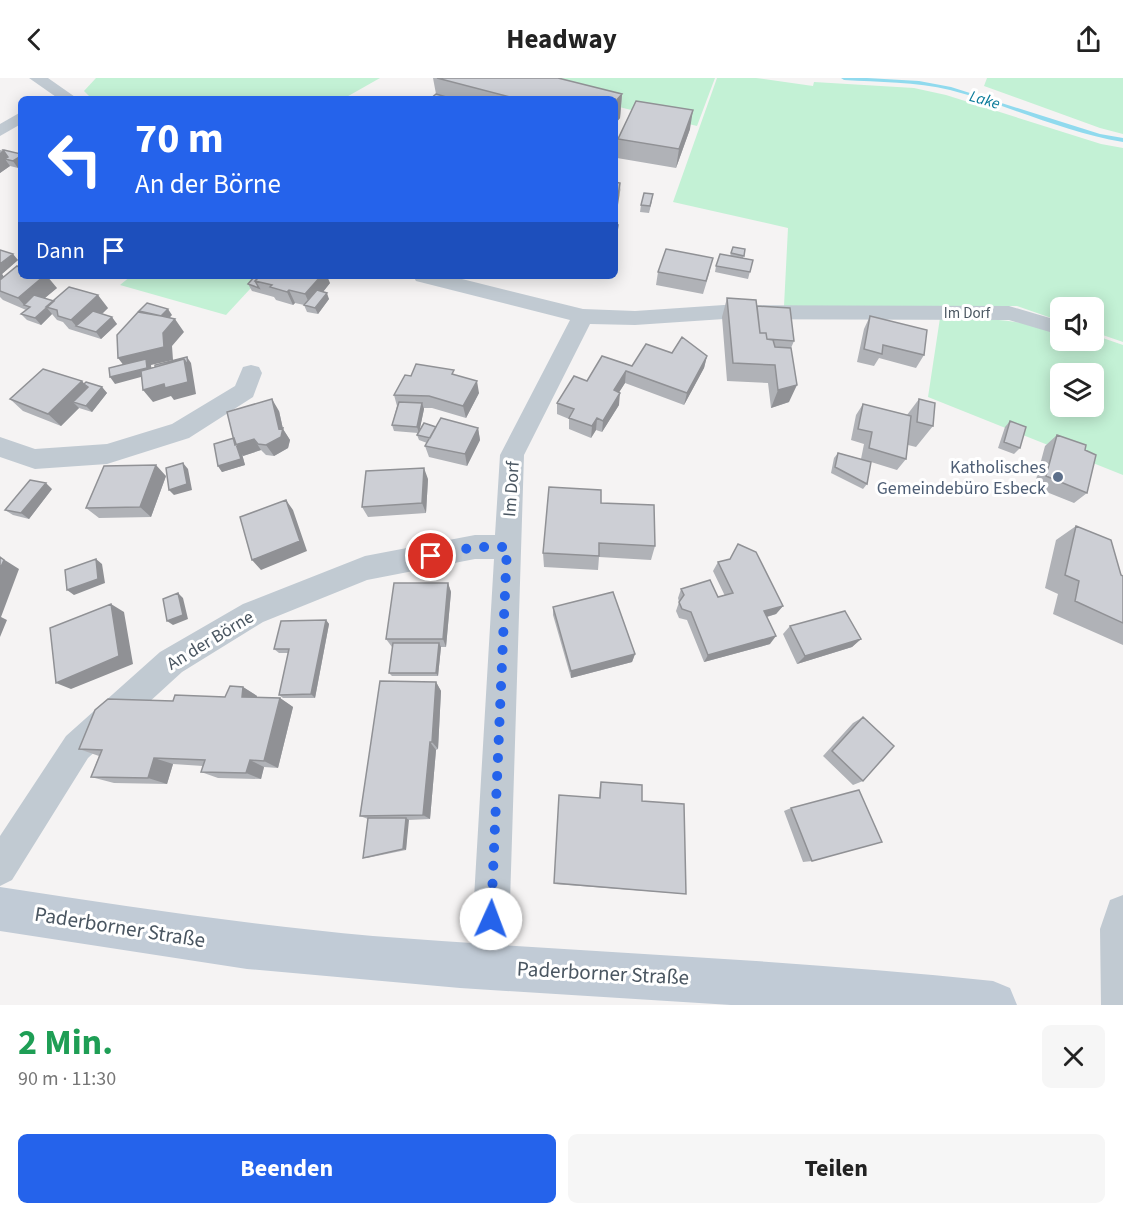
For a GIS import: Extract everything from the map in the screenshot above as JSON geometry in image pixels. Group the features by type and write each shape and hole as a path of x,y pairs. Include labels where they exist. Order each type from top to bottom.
{"main road":[{"name":"Paderborner Straße","path":"0,909 172,936 284,950 489,966 667,991 768,982 993,1005"}],"street":[{"path":"37,78 58,96"},
{"path":"60,96 72,82"},
{"path":"0,131 18,119"},
{"name":"Im Dorf","path":"435,279 583,316 635,318 724,312 1010,313 1050,325"},
{"name":"Im Dorf","path":"489,966 512,455 583,316"},
{"path":"0,447 35,459 107,454 180,431 245,391 251,374"},
{"name":"An der Börne","path":"0,868 77,747 171,662 253,613 365,568 475,547 507,547"},
{"path":"1120,1005 1118,929 1123,913"}],"green space":[{"path":"96,78 380,78 348,96 89,96 84,91"},
{"path":"510,78 715,78 697,126 618,107 618,96 600,96"},
{"path":"717,78 756,78 813,86 814,82 914,88 946,95 1101,144 1123,148 1123,342 1104,335 1104,297 1050,297 1050,318 1017,306 784,306 788,228 673,202"},
{"path":"987,78 1123,78 1123,134 1100,128 984,86"},
{"path":"127,279 259,279 226,315 120,285"},
{"path":"940,318 1000,320 1050,330 1050,351 1104,351 1104,338 1123,345 1123,475 928,397"}],"building":[{"path":"437,78 558,78 622,94 618,99 618,96 506,96"},
{"path":"636,101 693,110 679,149 618,139"},
{"path":"3,150 18,153 18,158 13,161 5,159 8,157"},
{"path":"644,193 653,194 650,206 641,205"},
{"path":"733,247 745,249 744,256 731,253"},
{"path":"666,249 713,258 706,281 658,272"},
{"path":"0,250 13,254 0,264"},
{"path":"720,254 753,260 750,272 716,266"},
{"path":"17,266 18,279 40,279 18,298 0,291 0,280"},
{"path":"252,279 257,279 255,281 259,288 248,284"},
{"path":"257,279 318,279 305,294 289,290 287,292 255,281"},
{"path":"69,287 98,295 71,320 58,316 57,310 46,307"},
{"path":"317,290 327,293 315,308 304,305"},
{"path":"34,295 54,301 35,318 21,314 30,307 24,305"},
{"path":"727,298 756,300 760,333 766,333 767,339 773,340 775,347 791,348 797,385 778,390 775,365 733,363"},
{"path":"147,303 168,309 161,316 138,312"},
{"path":"757,306 790,308 794,341 767,339 766,333 760,333"},
{"path":"93,311 112,317 96,332 76,326"},
{"path":"139,311 175,319 163,333 164,347 118,358 117,335"},
{"path":"870,316 927,330 924,355 883,345 882,354 864,349"},
{"path":"682,337 707,356 687,393 626,371 614,390 620,393 603,421 597,418 592,426 569,418 574,409 557,403 574,376 587,381 602,356 632,366 646,344 672,353"},
{"path":"187,357 188,366 184,359 155,367 155,365"},
{"path":"146,359 147,368 110,377 109,368"},
{"path":"184,359 188,382 165,388 164,384 143,390 141,371"},
{"path":"416,364 454,370 452,374 477,381 463,406 429,396 394,395 405,375 411,376"},
{"path":"43,369 82,381 48,414 10,399"},
{"path":"86,382 102,387 86,406 73,402 88,387 84,384"},
{"path":"272,399 279,429 283,428 281,437 266,445 258,444 254,439 235,445 227,412"},
{"path":"919,399 935,403 933,426 917,422"},
{"path":"399,402 422,403 417,427 392,425"},
{"path":"863,404 911,416 906,459 869,448 872,432 858,429"},
{"path":"441,418 478,428 465,454 425,446"},
{"path":"1010,421 1026,427 1020,448 1004,442"},
{"path":"424,423 436,427 430,438 417,435"},
{"path":"1057,435 1086,445 1085,450 1096,455 1087,493 1046,476"},
{"path":"234,438 241,459 218,466 214,444"},
{"path":"838,453 871,462 867,484 835,467"},
{"path":"183,463 187,484 169,490 166,468"},
{"path":"156,465 140,507 86,508 104,466"},
{"path":"424,468 422,503 362,507 366,471"},
{"path":"30,480 46,483 21,513 5,510"},
{"path":"549,487 601,490 601,503 654,505 655,546 599,543 599,556 543,553"},
{"path":"286,500 300,541 252,560 240,517"},
{"path":"1076,526 1111,540 1123,576 1123,623 1075,601 1079,581 1065,575"},
{"path":"738,544 756,552 783,606 764,611 776,636 708,655 691,612 682,609 679,602 684,595 681,589 710,580 718,597 733,593 718,562 730,559"},
{"path":"0,557 4,560 0,569"},
{"path":"96,559 98,579 67,590 65,570"},
{"path":"394,583 448,583 443,639 386,639"},
{"path":"613,592 635,654 571,671 553,607"},
{"path":"178,593 183,615 167,621 163,599"},
{"path":"111,604 119,656 56,683 50,628"},
{"path":"845,611 861,639 805,656 790,626"},
{"path":"326,620 311,694 279,695 289,649 274,649 281,621"},
{"path":"393,643 439,643 436,673 389,673"},
{"path":"380,681 436,682 432,742 430,742 423,815 360,816"},
{"path":"230,686 243,687 242,697 280,698 264,761 250,760 246,773 201,772 205,760 154,758 148,778 91,777 102,750 79,749 95,710 108,699 173,701 175,695 225,697"},
{"path":"863,717 894,746 863,781 832,751"},
{"path":"601,782 642,785 642,801 684,804 686,894 554,883 559,795 600,798"},
{"path":"859,790 882,842 812,861 791,808"},
{"path":"368,818 406,818 403,849 363,858"}],"waterway":[{"name":"Lake","path":"844,78 919,83 951,89 1099,136 1123,140"}],"place":[{"name":"Katholisches Gemeindebüro Esbeck","path":"1058,477"}],"route":[{"path":"431,556 475,547 507,547 491,919"}]}
